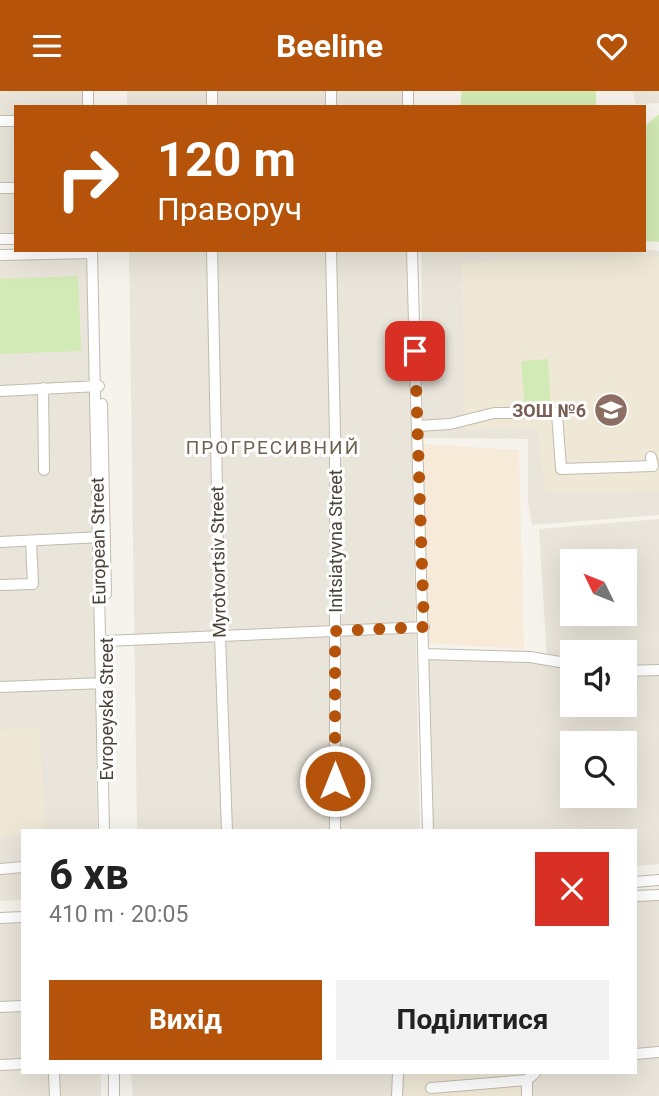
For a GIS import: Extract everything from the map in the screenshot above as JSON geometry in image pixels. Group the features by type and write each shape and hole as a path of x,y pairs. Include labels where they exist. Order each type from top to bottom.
{"street":[{"path":"0,255 70,252"},
{"name":"Evropeyska Street","path":"94,252 102,386 106,537 105,829"},
{"name":"European Street","path":"94,252 105,829"},
{"name":"Myrotvortsiv Street","path":"212,252 227,829"},
{"name":"Initsiatyvna Street","path":"331,252 335,829"},
{"path":"412,252 428,829"},
{"path":"0,391 102,386"},
{"path":"43,389 44,470"},
{"path":"417,426 450,424 494,413 557,413 561,469 653,466 650,457"},
{"path":"0,542 106,537"},
{"path":"0,585 33,583 31,541"},
{"path":"106,641 424,627"},
{"path":"424,654 530,657 560,662"},
{"path":"637,671 659,670"},
{"path":"0,687 105,683"},
{"path":"0,869 21,867"},
{"path":"637,882 659,880"},
{"path":"637,896 659,895"},
{"path":"0,918 21,917"},
{"path":"0,1007 21,1006"},
{"path":"637,1054 659,1052"},
{"path":"0,1065 21,1064"},
{"path":"54,1074 55,1096"},
{"path":"114,1074 114,1096"},
{"path":"397,1074 397,1096"},
{"path":"431,1088 531,1076 527,1096"}],"shaded area":[{"path":"0,91 82,91 82,105 14,105 14,234 0,235"},
{"path":"127,91 403,91 404,105 127,105"},
{"path":"632,91 659,91 659,103 636,104"},
{"path":"659,251 659,515 532,525 528,501 528,439 423,438 421,252"},
{"path":"129,252 407,252 420,829 137,829"},
{"path":"659,256 659,491 546,492 537,430 465,430 462,263"},
{"path":"91,257 97,829 21,829 21,900 0,901 0,259"},
{"path":"421,444 519,450 524,649 428,643"},
{"path":"659,519 659,864 637,866 637,829 431,829 428,658 547,660 539,529"},
{"path":"39,727 45,829 21,829 21,834 0,836 0,729"},
{"path":"659,899 659,1096 133,1096 131,1074 637,1074 637,901"},
{"path":"21,923 21,1074 101,1074 101,1096 0,1096 0,924"},
{"path":"405,1074 533,1074 533,1096 405,1096"}],"green space":[{"path":"461,91 596,91 596,105 461,105"},
{"path":"659,114 659,242 646,241 646,125"},
{"path":"78,276 81,351 0,354 0,279"},
{"path":"548,359 551,410 525,412 521,361"}],"place":[{"name":"ЗОШ №6","path":"611,410"}],"district":[{"name":"ПРОГРЕСИВНИЙ","path":"273,447"}],"route":[{"path":"335,781 335,631 424,627 415,351"}]}
